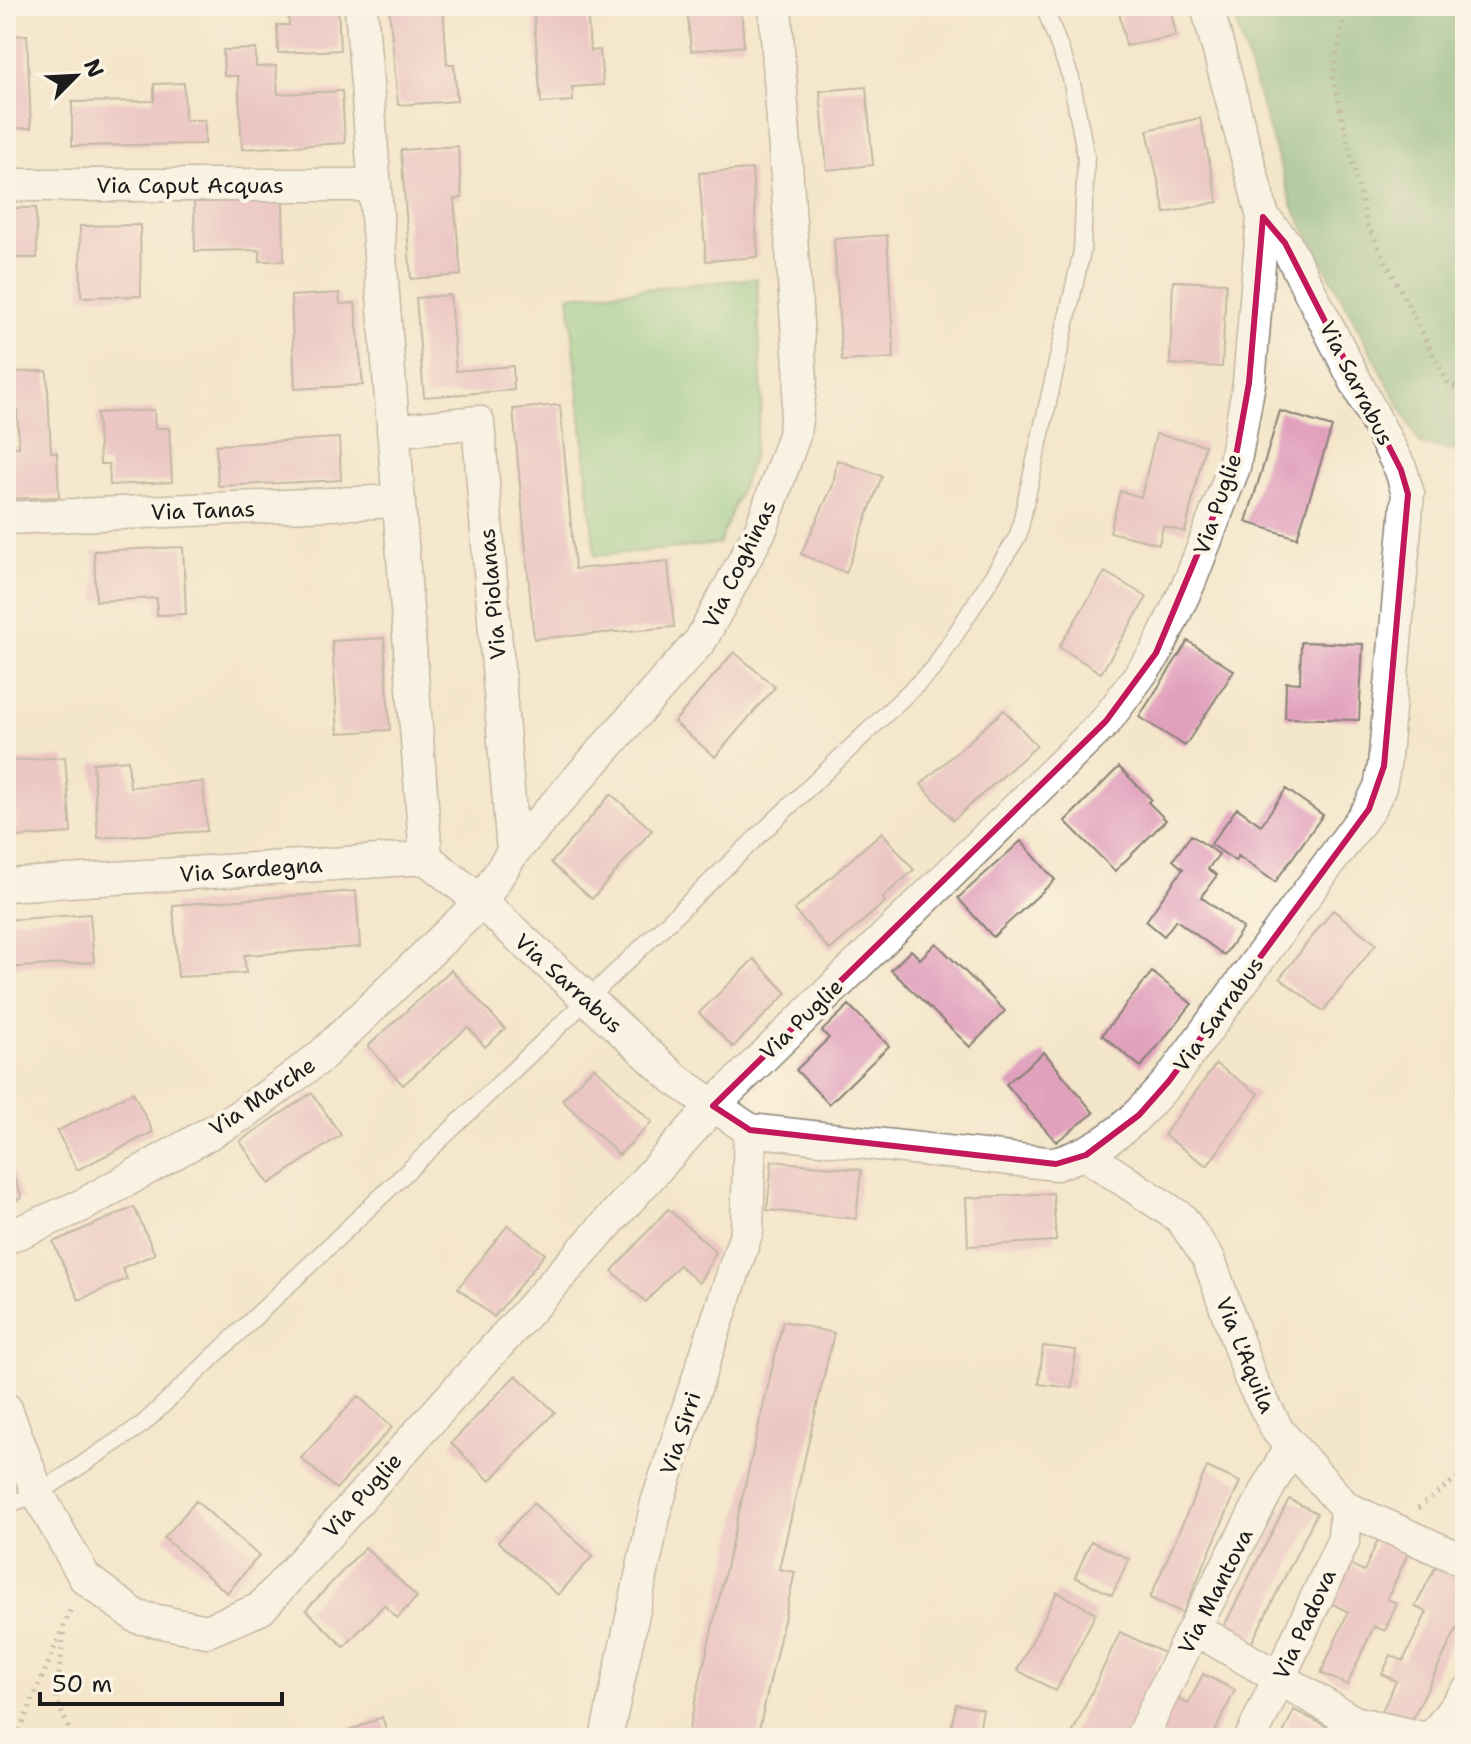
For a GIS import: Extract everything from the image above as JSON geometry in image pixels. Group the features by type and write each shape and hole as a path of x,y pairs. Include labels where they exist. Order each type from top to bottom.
{"street":[{"path":"361,6 426,858 481,902"},
{"name":"Via Coghinas","path":"481,902 513,852 701,640 761,529 794,435 801,380 775,6"},
{"name":"Via Puglie","path":"6,1409 38,1494 85,1578 137,1617 207,1631 260,1609 713,1106 1106,721 1156,653 1190,581 1234,467 1249,383 1263,217 1207,6"},
{"name":"Via Caput Acquas","path":"6,185 375,185"},
{"name":"Via Sarrabus","path":"481,902 675,1079 750,1130 1056,1164 1086,1155 1139,1115 1169,1081 1369,809 1380,787 1384,766 1408,494 1401,470 1285,243 1263,217"},
{"name":"Via Piolanas","path":"393,431 478,422 513,852"},
{"name":"Via Tanas","path":"6,518 399,501"},
{"name":"Via Sardegna","path":"6,885 426,858"},
{"name":"Via Marche","path":"6,1238 83,1205 243,1114 319,1058 481,902"},
{"name":"Via Sirri","path":"606,1738 657,1503 747,1231 750,1130"},
{"name":"Via L'Aquila","path":"1086,1155 1181,1218 1209,1259 1251,1380 1278,1431 1346,1508 1465,1561"},
{"name":"Via Mantova","path":"1141,1738 1194,1628 1291,1445"},
{"name":"Via Padova","path":"1251,1738 1344,1539 1346,1508"},
{"path":"1194,1628 1279,1678 1351,1730 1422,1738"},
{"path":"1432,1738 1465,1694"}],"lane":[{"path":"6,1505 38,1494 143,1424 934,668 1018,536 1082,251 1086,157 1071,78 1044,6"}],"path":[{"path":"1346,6 1333,78 1367,224 1448,384 1465,391"},
{"path":"1390,1528 1465,1472"},
{"path":"17,1738 85,1578"},
{"path":"65,1624 56,1699 73,1738"}],"highlighted area":[{"path":"1263,217 1285,243 1401,470 1408,494 1384,766 1369,809 1169,1081 1139,1115 1086,1155 1056,1164 750,1130 713,1106 1106,721 1156,653 1234,467 1249,383"}],"green space":[{"path":"1231,6 1465,6 1465,453 1420,444 1292,205"},
{"path":"757,278 762,402 752,460 719,544 595,556 569,296"}],"building":[{"path":"288,6 338,6 340,50 278,53 277,25 289,25"},
{"path":"389,6 443,6 447,64 454,64 457,101 398,105"},
{"path":"533,6 587,6 590,51 600,50 603,85 572,87 573,101 541,103"},
{"path":"687,6 741,6 744,46 691,51"},
{"path":"1118,6 1170,6 1176,36 1126,46"},
{"path":"27,35 31,128 6,129 6,36"},
{"path":"256,49 256,67 276,66 278,94 342,91 345,143 242,149 238,76 224,76 223,50"},
{"path":"184,83 185,120 205,120 205,144 72,146 72,102 154,101 154,84"},
{"path":"866,87 873,165 827,170 820,91"},
{"path":"1200,118 1218,202 1165,213 1147,130"},
{"path":"458,146 462,198 454,199 461,275 411,279 401,150"},
{"path":"752,169 758,257 706,261 699,173"},
{"path":"283,200 284,261 260,261 260,250 195,251 194,202"},
{"path":"6,208 36,208 37,258 6,258"},
{"path":"140,225 141,296 81,297 80,226"},
{"path":"887,235 894,358 842,361 834,239"},
{"path":"1173,281 1226,283 1222,367 1170,364"},
{"path":"339,293 340,304 355,303 363,385 295,389 291,296"},
{"path":"450,295 456,371 513,366 514,390 424,397 416,298"},
{"path":"47,371 51,452 57,452 59,497 6,499 6,447 19,447 15,372"},
{"path":"560,405 575,569 668,561 674,627 534,639 513,409"},
{"path":"154,410 155,428 169,428 172,482 110,485 109,464 100,464 97,413"},
{"path":"1280,411 1332,427 1297,538 1246,522"},
{"path":"1156,434 1205,445 1185,532 1163,526 1159,544 1110,532 1120,491 1141,497"},
{"path":"339,438 341,480 218,486 216,445"},
{"path":"837,460 882,476 846,573 801,554 833,485"},
{"path":"183,547 186,614 157,615 157,598 96,601 94,551"},
{"path":"1105,572 1147,597 1101,673 1059,647"},
{"path":"384,638 390,730 338,733 332,641"},
{"path":"1188,641 1234,671 1185,746 1139,717"},
{"path":"1301,642 1363,644 1359,720 1285,718 1286,682 1300,683"},
{"path":"734,652 775,687 715,757 674,722"},
{"path":"1004,710 1037,746 953,820 921,784"},
{"path":"65,757 71,833 17,837 11,761"},
{"path":"128,760 130,787 203,782 207,831 98,838 93,763"},
{"path":"1119,767 1151,799 1148,802 1166,820 1115,871 1065,821"},
{"path":"1286,789 1323,815 1275,882 1238,856 1235,861 1211,844 1237,808 1261,825"},
{"path":"611,794 652,830 592,899 551,863"},
{"path":"882,832 914,870 882,898 885,902 830,950 794,910"},
{"path":"1191,835 1219,854 1208,869 1217,875 1201,897 1243,928 1224,955 1176,920 1164,936 1146,921 1183,869 1173,860"},
{"path":"1021,841 1055,880 993,937 958,898"},
{"path":"356,891 360,947 244,955 246,973 178,977 173,905"},
{"path":"1333,910 1376,944 1323,1011 1280,978"},
{"path":"90,914 94,962 6,968 6,920"},
{"path":"936,943 1005,1011 970,1047 891,970 911,950 920,959"},
{"path":"754,959 787,993 733,1047 699,1013"},
{"path":"451,970 505,1029 485,1047 468,1027 403,1085 368,1046"},
{"path":"1152,972 1192,1004 1141,1067 1102,1035"},
{"path":"849,1005 889,1046 829,1104 796,1070 829,1038 822,1031"},
{"path":"1044,1052 1094,1113 1056,1142 1006,1084"},
{"path":"1216,1064 1259,1094 1207,1166 1164,1135"},
{"path":"594,1067 652,1122 619,1155 562,1100"},
{"path":"133,1092 153,1132 77,1170 57,1131"},
{"path":"312,1093 341,1135 269,1184 240,1141"},
{"path":"6,1157 22,1198 6,1205"},
{"path":"772,1161 861,1170 856,1219 767,1210"},
{"path":"1053,1193 1056,1241 968,1246 966,1198"},
{"path":"134,1207 155,1254 122,1268 127,1279 79,1300 53,1242"},
{"path":"668,1209 716,1252 699,1283 679,1265 646,1302 612,1271"},
{"path":"508,1225 545,1254 494,1317 458,1288"},
{"path":"783,1321 834,1333 779,1569 795,1572 757,1738 687,1737"},
{"path":"1043,1346 1076,1350 1072,1388 1039,1384"},
{"path":"516,1375 555,1412 490,1481 451,1443"},
{"path":"358,1396 392,1427 336,1489 301,1458"},
{"path":"1207,1467 1240,1482 1183,1613 1150,1598"},
{"path":"1289,1499 1317,1513 1250,1646 1221,1632"},
{"path":"196,1501 259,1556 227,1593 164,1538"},
{"path":"533,1503 593,1556 558,1595 498,1542"},
{"path":"1381,1533 1411,1547 1387,1599 1397,1603 1385,1631 1374,1626 1347,1685 1321,1673 1348,1612 1331,1603 1349,1564 1364,1571"},
{"path":"1091,1541 1129,1559 1112,1595 1075,1577"},
{"path":"365,1547 417,1597 397,1618 384,1605 344,1647 306,1610"},
{"path":"1438,1562 1465,1575 1465,1612 1409,1726 1381,1713 1396,1681 1382,1674 1391,1655 1403,1661 1427,1612 1415,1607"},
{"path":"1057,1592 1096,1613 1056,1691 1017,1670"},
{"path":"1120,1632 1164,1653 1124,1738 1070,1738"},
{"path":"1203,1674 1235,1690 1212,1738 1159,1738 1170,1695 1188,1704"},
{"path":"956,1704 983,1709 979,1731 1008,1738 949,1738"},
{"path":"1294,1710 1330,1728 1326,1738 1281,1738"},
{"path":"382,1717 388,1735 398,1732 400,1738 332,1738"}]}
